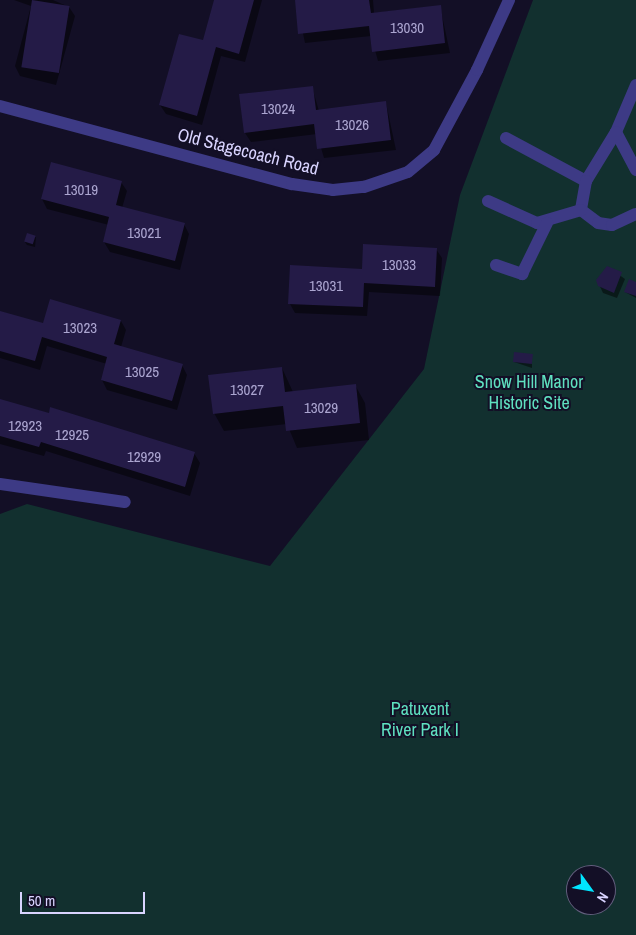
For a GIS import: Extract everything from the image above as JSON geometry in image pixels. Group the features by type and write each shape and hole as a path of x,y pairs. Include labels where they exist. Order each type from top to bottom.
{"street":[{"name":"Old Stagecoach Road","path":"0,106 292,184 333,190 364,187 408,172 434,150 478,70 509,0"},
{"path":"581,210 586,181 616,132 636,85"},
{"path":"616,132 636,170"},
{"path":"506,138 586,181"},
{"path":"488,201 522,218 547,223 581,210"},
{"path":"581,210 598,223 612,225 636,214"},
{"path":"496,265 522,274 547,223"},
{"path":"0,484 125,502"}],"green space":[{"name":"Patuxent River Park I","path":"533,0 636,0 636,935 0,935 0,514 27,504 270,566 424,369 460,195"}],"building":[{"path":"32,0 70,6 59,73 21,67"},
{"path":"214,0 254,0 239,54 216,47 197,116 159,105 179,34 203,40"},
{"path":"295,0 369,0 371,13 441,5 445,43 372,52 369,26 298,34"},
{"path":"313,86 316,110 386,101 391,140 317,149 314,124 244,133 239,94"},
{"path":"51,162 122,181 116,205 185,223 175,261 103,242 109,217 41,199"},
{"path":"27,233 36,236 33,244 24,242"},
{"path":"363,244 437,248 435,287 364,283 363,307 288,304 290,265 362,269"},
{"path":"607,266 622,272 614,293 598,286 596,280"},
{"path":"629,279 636,282 636,296 624,292"},
{"path":"50,299 121,320 114,344 183,364 172,401 101,380 107,357 42,337 35,361 0,351 0,311 43,323"},
{"path":"514,352 533,354 532,364 513,362"},
{"path":"282,367 285,392 356,384 360,423 286,431 283,406 213,414 208,375"},
{"path":"0,399 49,413 50,407 195,452 185,487 41,442 39,447 0,436"}],"park label":[{"name":"Snow Hill Manor Historic Site","path":"529,393"}]}
